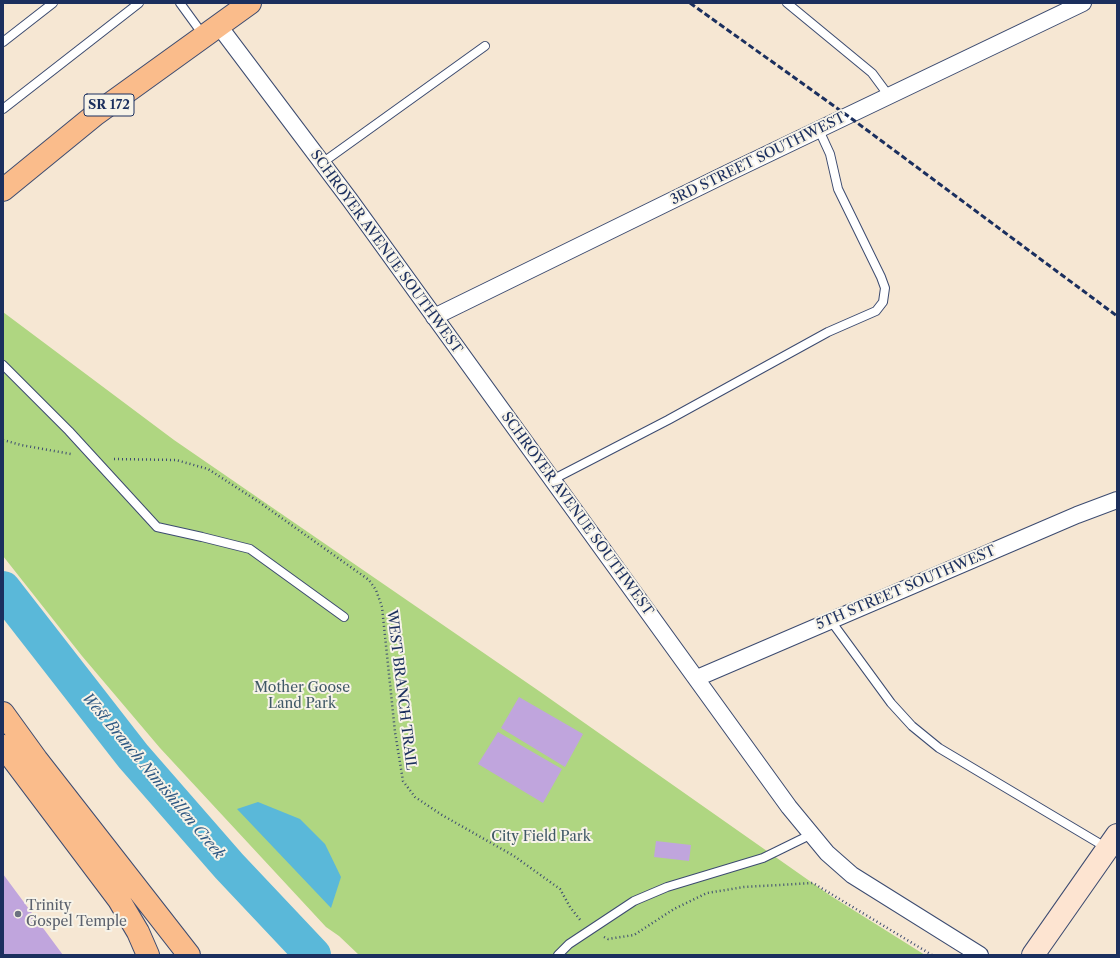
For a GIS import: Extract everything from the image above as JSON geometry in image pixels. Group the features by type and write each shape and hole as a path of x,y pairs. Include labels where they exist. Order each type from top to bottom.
{"main road":[{"name":"SR 172","path":"3,190 96,114 250,3"},
{"path":"3,713 37,760 189,955"},
{"path":"3,746 119,900 138,932 148,955"}],"street":[{"name":"3RD STREET SOUTHWEST","path":"434,317 730,172 1083,3"},
{"name":"SCHROYER AVENUE SOUTHWEST","path":"212,31 322,163 697,678 789,807 827,853 852,875 980,955"},
{"name":"5TH STREET SOUTHWEST","path":"697,678 1077,515 1117,500"},
{"path":"1033,955 1112,842"}],"lane":[{"path":"3,42 52,3"},
{"path":"3,108 139,3"},
{"path":"180,3 212,31"},
{"path":"787,3 872,73 889,96"},
{"path":"322,163 485,46"},
{"path":"552,480 668,420 828,332 876,312 883,302 885,288 838,189 830,154 819,130"},
{"path":"3,365 69,431 157,527 250,549 344,617"},
{"path":"831,621 891,703 912,726 939,748 1112,842"},
{"path":"558,955 569,944 634,901 667,887 763,858 812,834"}],"path":[{"name":"WEST BRANCH TRAIL","path":"3,440 21,445 94,458 176,460 208,469 259,502 369,580 376,590 382,607 395,732 403,781 415,797 442,815 514,856 560,889 570,907 589,931 608,939 634,936 674,909 707,893 744,887 813,883 932,955"}],"green space":[{"name":"Mother Goose Land Park","path":"3,312 174,440 539,691 831,896 925,955 359,955 339,936 326,927 160,748 82,656 3,556"}],"water":[{"path":"258,802 300,819 325,844 341,877 331,908 237,809"}],"building":[{"path":"519,697 583,734 565,767 501,728"},
{"path":"498,732 562,769 543,803 478,764"},
{"path":"656,841 691,845 689,861 654,857"},
{"name":"Trinity Gospel Temple","path":"3,874 63,955 3,955"}],"waterway":[{"name":"West Branch Nimishillen Creek","path":"3,589 133,756 229,866 313,955"}],"railway":[{"path":"690,3 848,116 1117,316"}],"place":[{"name":"Trinity Gospel Temple","path":"18,914"}],"park label":[{"name":"City Field Park","path":"541,837"}]}
